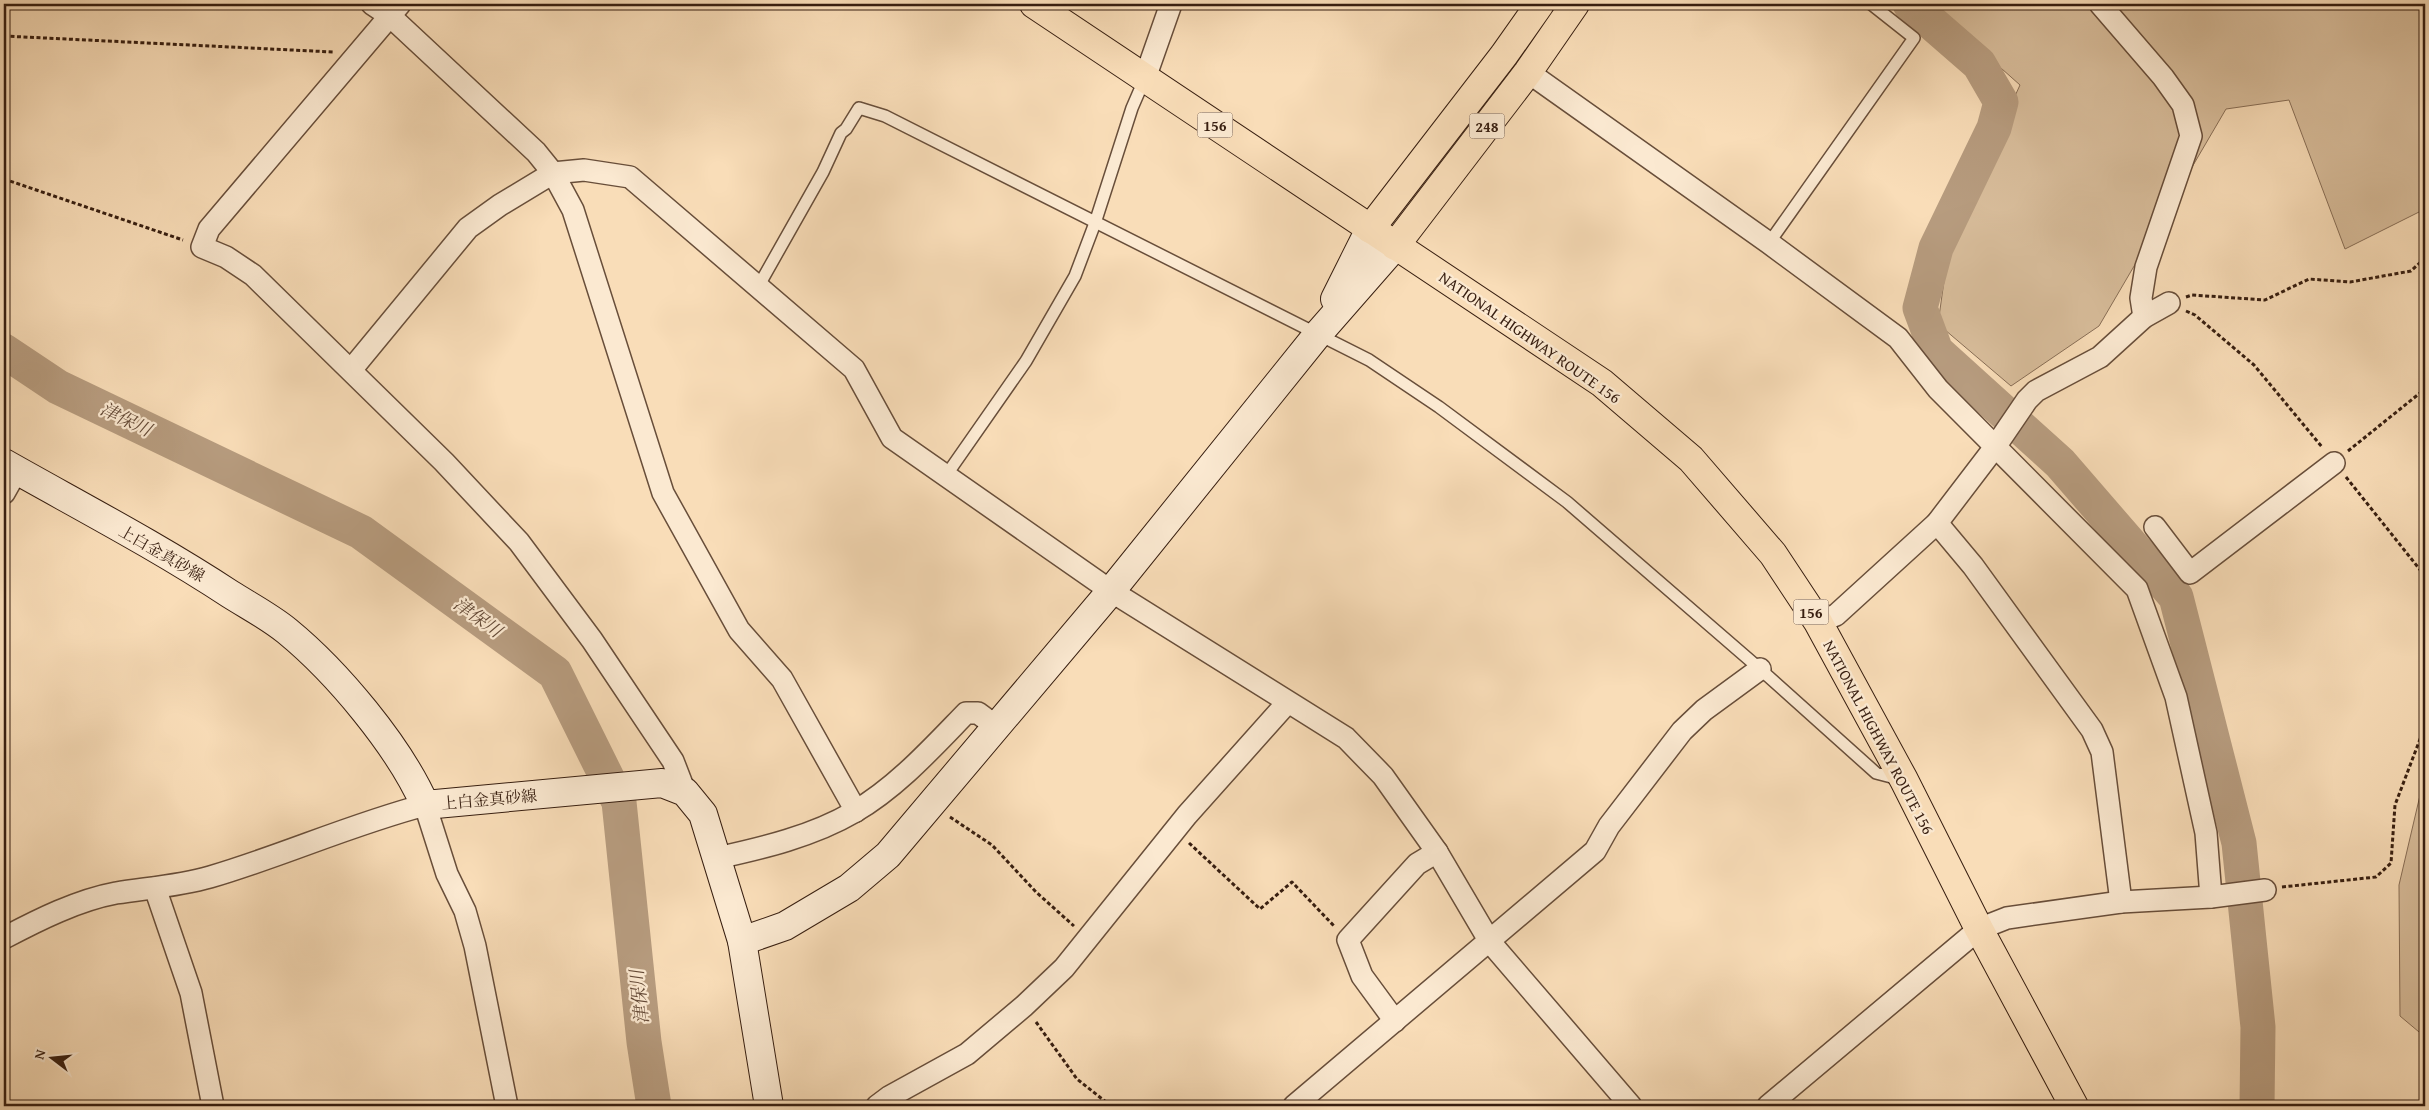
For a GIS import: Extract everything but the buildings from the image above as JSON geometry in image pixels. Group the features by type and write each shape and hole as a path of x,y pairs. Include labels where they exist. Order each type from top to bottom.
{"highway":[{"name":"NATIONAL HIGHWAY ROUTE 156","path":"1034,4 1602,383 1691,459 1773,554 1818,622 1904,780 1979,929 2074,1106"},
{"name":"248","path":"1370,229 1540,4"},
{"name":"248","path":"1395,246 1528,72 1575,4"}],"main road":[{"path":"1318,334 1370,229"},
{"path":"742,941 785,926 849,888 888,855 1111,591 1318,334 1395,246"},
{"name":"上白金真砂線","path":"8,475 195,571 286,630 328,669 388,741 418,789 432,804 673,787"},
{"path":"673,787 703,814 742,941 769,1106"}],"street":[{"path":"372,4 395,10 536,152 553,173 573,210 663,494 739,630 782,679 856,811"},
{"path":"1145,78 1171,4"},
{"path":"2100,4 2163,77 2183,105 2191,136 2146,267 2141,298 2144,317"},
{"path":"395,10 209,230 202,247 226,257 254,275 444,462 519,542 592,640 673,761 673,787"},
{"path":"1528,72 1769,243 1898,338 1938,390 1998,443 2137,589 2176,697 2206,833 2216,897"},
{"path":"351,370 468,228 500,205 553,173 584,170 630,176 854,369 892,438 945,477 1111,591 1287,703 1346,738 1383,776 1437,852 1490,942 1631,1106"},
{"path":"1818,622 1836,615 1938,523 1998,443 2027,400 2036,391 2100,357 2144,317 2169,303"},
{"path":"2155,527 2190,573 2334,463"},
{"path":"1938,523 1973,566 2092,730 2102,752 2121,902"},
{"path":"1294,1106 1490,942 1595,851 1609,826 1682,731 1704,710 1760,669"},
{"path":"877,1106 889,1097 967,1054 1024,1006 1064,968 1176,831 1287,703"},
{"path":"717,858 799,835 856,811 895,782 966,713 978,713 997,727"},
{"path":"4,938 36,921 114,894 208,878 277,856 393,814 432,804 447,874 465,911 475,946 507,1106"},
{"path":"1395,1021 1362,976 1348,940 1417,864 1437,852"},
{"path":"155,888 191,993 214,1106"},
{"path":"1768,1106 1979,929 2006,918 2121,902 2216,897 2265,890"}],"lane":[{"path":"1769,243 1914,38 1871,4"},
{"path":"945,477 1026,361 1075,276 1095,223 1132,108 1145,78"},
{"path":"758,287 823,172 841,133 846,129 859,108 886,116 1369,360 1431,402 1559,496 1760,669 1876,772 1904,780"}],"path":[{"path":"4,36 342,52 354,59"},
{"path":"4,179 202,247"},
{"path":"2169,303 2192,295 2265,300 2309,279 2350,282 2411,272 2425,258"},
{"path":"2169,303 2195,315 2254,365 2425,576"},
{"path":"2334,463 2425,389"},
{"path":"2265,890 2376,877 2391,863 2395,806 2425,726"},
{"path":"930,805 992,845 1036,892 1088,938"},
{"path":"1176,831 1260,909 1292,882 1348,940"},
{"path":"1024,1006 1077,1079 1111,1106"}],"shaded area":[{"path":"1929,4 2425,4 2425,209 2345,249 2289,100 2226,109 2099,326 2011,386 1938,324 1950,238 2020,85"},
{"path":"2425,774 2425,1037 2400,1016 2399,885"}],"waterway":[{"path":"1910,4 1979,64 2001,102 1994,128 1936,248 1920,308 1936,351 2060,463 2176,597 2239,843 2258,1027 2257,1106"},
{"name":"津保川","path":"4,351 58,387 361,532 555,673 619,802 644,1042 654,1106"}]}
